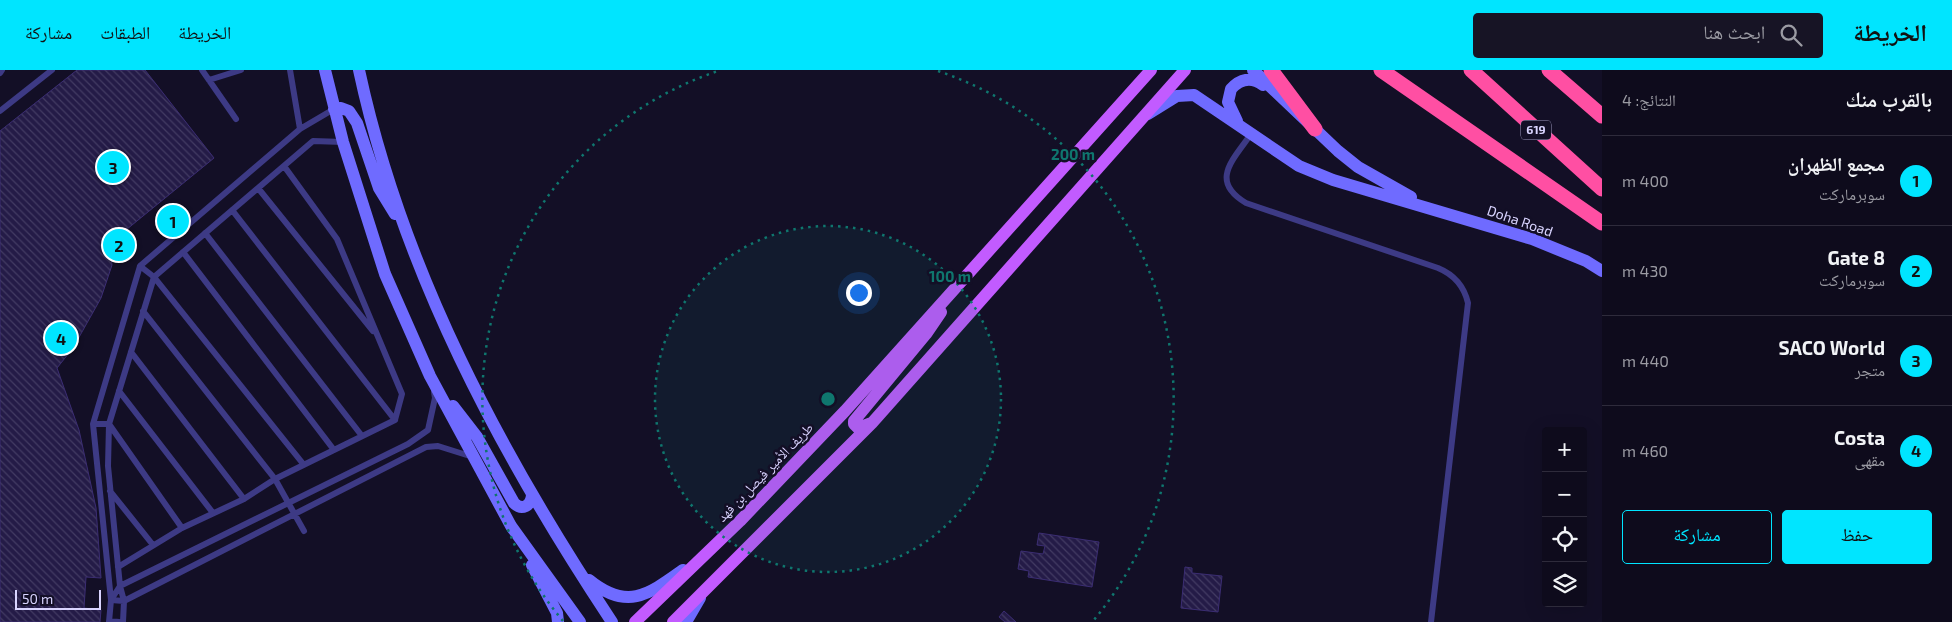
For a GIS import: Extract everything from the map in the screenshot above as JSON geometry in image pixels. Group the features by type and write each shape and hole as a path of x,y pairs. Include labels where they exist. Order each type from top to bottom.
{"highway":[{"path":"1271,70 1315,129"},
{"path":"1380,70 1602,223"},
{"name":"619","path":"1471,70 1602,189"},
{"path":"1549,70 1602,116"}],"main road":[{"name":"طريف الأمير فيصل بن فهد","path":"635,622 740,521 845,411 1151,70"},
{"path":"673,622 872,423 1184,70"},
{"path":"872,423 858,428 854,421 926,334 974,265"}],"street":[{"path":"325,70 343,142 386,274 430,376 557,613 558,622"},
{"path":"359,70 367,108 404,229 474,388 532,495 612,622"},
{"path":"1253,70 1315,129 1358,166 1426,206"},
{"path":"1239,124 1228,102 1230,89 1236,84 1250,79 1258,81 1283,99"},
{"path":"1145,115 1178,96 1187,94 1201,98 1299,166 1333,180 1426,206"},
{"path":"334,109 341,108 353,116 379,188 404,229"},
{"name":"Doha Road","path":"1426,206 1532,239 1586,261 1602,272"},
{"path":"430,376 477,437 514,503 526,507 530,504 532,495"},
{"path":"511,526 580,622"},
{"path":"579,572 603,592 626,598 652,592 706,554"},
{"path":"686,622 703,592"}],"lane":[{"path":"0,111 52,70"},
{"path":"202,70 236,119"},
{"path":"208,80 241,70"},
{"path":"290,70 300,129"},
{"path":"118,622 109,622 111,600 93,424 140,266 300,129 334,109"},
{"path":"1251,134 1227,170 1227,184 1238,198 1246,203 1443,270 1455,278 1465,292 1468,303 1431,622"},
{"path":"123,622 124,601 120,586 108,466 109,424 154,277 313,141 343,142"},
{"path":"118,567 182,528 213,514 276,479 395,420 402,394 337,238 284,166"},
{"path":"258,188 378,338"},
{"path":"232,210 395,420"},
{"path":"205,233 362,436"},
{"path":"182,252 334,450"},
{"path":"140,266 154,277 304,465"},
{"path":"143,311 276,479 290,502 304,532"},
{"path":"131,352 244,498"},
{"path":"111,600 120,586 408,444 428,430 435,398 430,376"},
{"path":"119,391 213,514"},
{"path":"93,424 109,424"},
{"path":"109,424 182,528"},
{"path":"111,600 124,601 426,447 438,446 473,457"},
{"path":"110,491 153,545"}],"building":[{"path":"77,70 145,70 214,158 110,243 112,265 101,298 73,348 57,368 79,430 96,508 101,578 86,577 84,608 101,610 100,622 0,622 0,131"},
{"path":"1039,533 1099,542 1092,587 1028,577 1029,571 1018,569 1021,551 1043,554 1045,546 1037,545"},
{"path":"1185,567 1192,568 1192,573 1222,576 1218,612 1181,608"},
{"path":"1004,611 1016,622 1005,622 999,617"}],"place":[{"name":"SACO World","path":"113,167"},
{"name":"مجمع الظهران","path":"173,221"},
{"name":"Gate 8","path":"119,245"},
{"name":"Costa","path":"61,338"}]}
